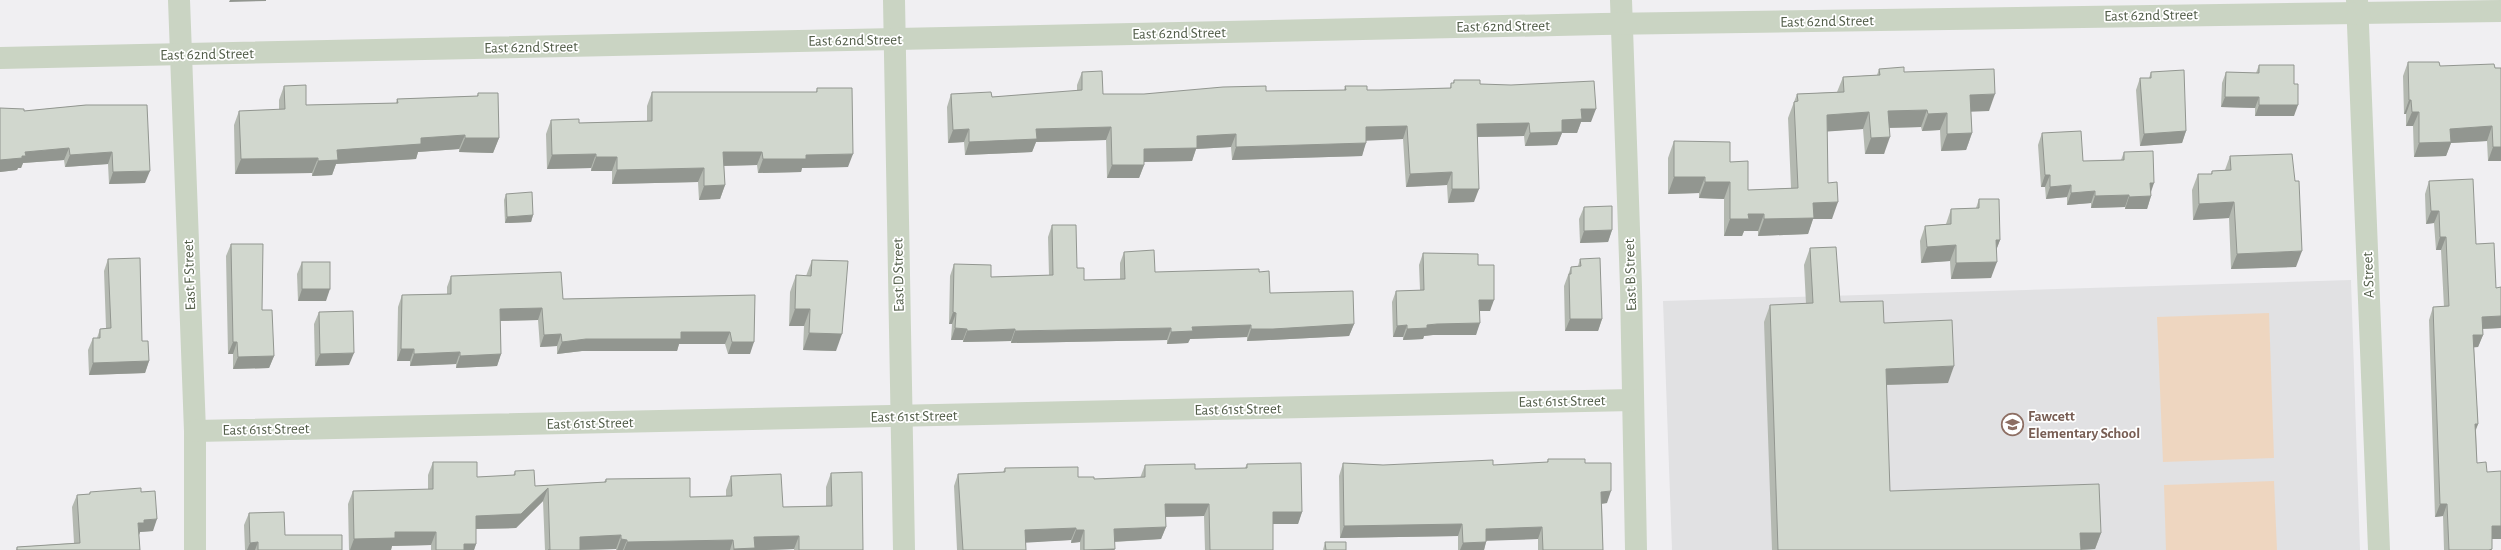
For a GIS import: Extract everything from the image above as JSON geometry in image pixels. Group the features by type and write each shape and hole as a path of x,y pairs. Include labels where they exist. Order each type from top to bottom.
{"street":[{"name":"East F Street","path":"179,0 195,431 195,550"},
{"name":"East D Street","path":"894,0 896,39 900,416 904,550"},
{"name":"East B Street","path":"1621,0 1636,550"},
{"name":"East 62nd Street","path":"0,58 1622,24 2358,6 2501,10"},
{"name":"A Street","path":"2358,6 2379,550"},
{"name":"East 61st Street","path":"195,431 1633,400"}],"shaded area":[{"name":"Fawcett Elementary School","path":"2351,280 2360,550 1672,550 1663,301"},
{"path":"2269,313 2274,458 2163,462 2157,317"},
{"path":"2274,481 2277,550 2166,550 2164,485"}],"building":[{"path":"2408,62 2439,62 2440,66 2494,64 2495,68 2501,68 2501,147 2493,147 2492,126 2450,129 2451,142 2419,143 2419,112 2412,112 2411,100 2409,100"},
{"path":"2259,65 2294,65 2294,84 2298,84 2298,105 2259,105 2259,97 2225,97 2226,72 2259,73"},
{"path":"1904,67 1904,72 1994,69 1995,94 1970,95 1972,133 1947,134 1947,113 1928,114 1927,110 1888,111 1890,137 1871,138 1869,112 1827,115 1828,183 1837,182 1838,202 1813,203 1814,218 1764,219 1764,214 1748,214 1749,219 1730,219 1730,182 1705,182 1705,177 1674,177 1674,141 1730,142 1730,162 1748,161 1748,190 1798,188 1794,102 1798,101 1797,94 1844,92 1843,77 1880,75 1879,69"},
{"path":"2184,70 2186,131 2144,134 2140,78 2151,78 2151,72"},
{"path":"1102,71 1103,94 1144,94 1223,87 1266,86 1266,91 1346,90 1345,86 1367,86 1367,90 1451,88 1451,83 1454,83 1454,80 1480,80 1480,84 1511,85 1594,81 1596,109 1581,109 1582,119 1562,120 1562,132 1530,133 1529,123 1477,124 1479,189 1452,189 1452,172 1410,174 1407,126 1366,127 1366,143 1236,147 1236,134 1197,136 1197,148 1144,149 1144,165 1112,165 1111,127 1036,129 1037,139 969,142 969,129 953,130 951,94 991,92 992,97 1082,90 1082,72"},
{"path":"306,85 306,105 398,103 397,99 478,96 478,93 498,93 499,138 465,138 465,135 421,138 421,144 337,150 338,160 318,161 318,158 241,159 239,111 285,109 284,86"},
{"path":"817,88 852,88 853,154 806,155 806,159 763,159 762,152 723,152 725,185 704,186 704,168 617,170 617,157 596,157 596,154 552,155 551,120 579,119 579,123 652,121 652,92 817,92"},
{"path":"86,105 147,105 150,171 113,172 112,152 70,155 69,148 25,152 26,156 22,156 22,158 0,160 0,108 24,109 24,111"},
{"path":"2081,131 2083,161 2124,160 2124,152 2153,151 2154,183 2150,183 2151,196 2095,196 2095,191 2071,193 2071,185 2050,187 2050,175 2045,175 2042,133"},
{"path":"2292,154 2295,181 2299,181 2302,251 2237,254 2234,202 2199,204 2198,174 2212,174 2212,171 2231,170 2230,156"},
{"path":"2473,179 2476,244 2494,243 2496,288 2501,287 2501,316 2482,317 2483,335 2473,335 2478,424 2475,424 2477,463 2486,462 2487,472 2501,471 2501,526 2492,526 2492,549 2449,550 2447,504 2440,504 2433,307 2449,306 2446,237 2440,237 2439,211 2431,211 2429,181"},
{"path":"532,192 533,215 507,217 506,194"},
{"path":"1979,199 1999,199 2000,240 1996,240 1997,262 1956,263 1956,245 1927,247 1925,226 1951,224 1951,209 1979,208"},
{"path":"1612,206 1612,230 1584,231 1584,207"},
{"path":"1052,225 1076,225 1077,268 1084,268 1084,280 1125,279 1124,252 1154,250 1155,272 1259,269 1259,272 1269,271 1270,293 1353,291 1354,324 1273,329 1251,329 1251,325 1192,327 1193,331 1171,332 1171,328 1015,331 1015,329 967,331 967,329 955,328 956,313 953,312 954,264 991,265 991,277 1053,275"},
{"path":"231,244 263,244 262,310 272,310 274,356 238,357 237,342 233,342"},
{"path":"1836,247 1840,302 1883,301 1884,323 1952,320 1954,366 1886,369 1890,491 2099,484 2101,533 2080,533 2081,550 1778,550 1770,305 1813,303 1810,248"},
{"path":"1423,253 1478,254 1478,265 1494,265 1494,300 1479,300 1480,323 1437,324 1427,325 1427,328 1407,329 1407,325 1397,326 1396,291 1424,290"},
{"path":"140,258 142,341 148,341 149,361 93,363 93,338 100,338 100,329 111,328 108,259"},
{"path":"1600,258 1602,319 1570,319 1569,274 1571,274 1571,267 1581,266 1580,259"},
{"path":"812,260 848,261 842,334 809,333 810,309 795,309 796,275 811,276"},
{"path":"302,262 330,262 330,289 302,289"},
{"path":"561,272 563,299 755,295 754,342 732,342 730,332 681,332 681,339 586,339 562,342 561,334 544,335 542,308 500,309 501,354 460,356 460,352 414,354 414,349 401,349 402,295 451,294 451,276"},
{"path":"353,311 354,353 320,354 319,312"},
{"path":"1548,459 1585,459 1585,463 1611,463 1611,491 1601,492 1603,550 1543,550 1542,527 1486,529 1486,542 1463,543 1462,524 1344,526 1343,463 1383,465 1493,460 1493,465 1548,462"},
{"path":"433,462 477,462 477,477 515,475 515,471 534,470 535,486 606,482 606,479 690,478 690,497 732,496 731,476 781,474 783,507 832,506 831,473 862,472 863,550 799,550 799,536 754,537 755,548 734,549 733,540 627,542 627,540 621,539 621,535 580,537 580,550 550,550 548,488 521,514 476,516 476,544 464,544 464,550 436,550 436,532 395,532 395,538 354,539 353,491 433,489"},
{"path":"1301,463 1302,512 1273,512 1273,550 1210,550 1209,504 1165,504 1166,527 1114,529 1115,549 1084,550 1084,530 1076,530 1076,528 1025,530 1026,550 963,550 958,474 1005,472 1005,468 1078,467 1078,477 1094,477 1094,479 1145,477 1145,465 1195,464 1195,469 1247,468 1247,464"},
{"path":"141,488 141,492 155,491 157,519 144,520 144,523 138,523 140,550 17,550 17,547 80,543 77,495 90,494 90,492"},
{"path":"284,512 285,535 342,535 342,550 258,550 258,542 250,543 249,513"},
{"path":"1325,542 1346,542 1346,550 1326,550"}],"place":[{"name":"Fawcett Elementary School","path":"2012,425"}]}
